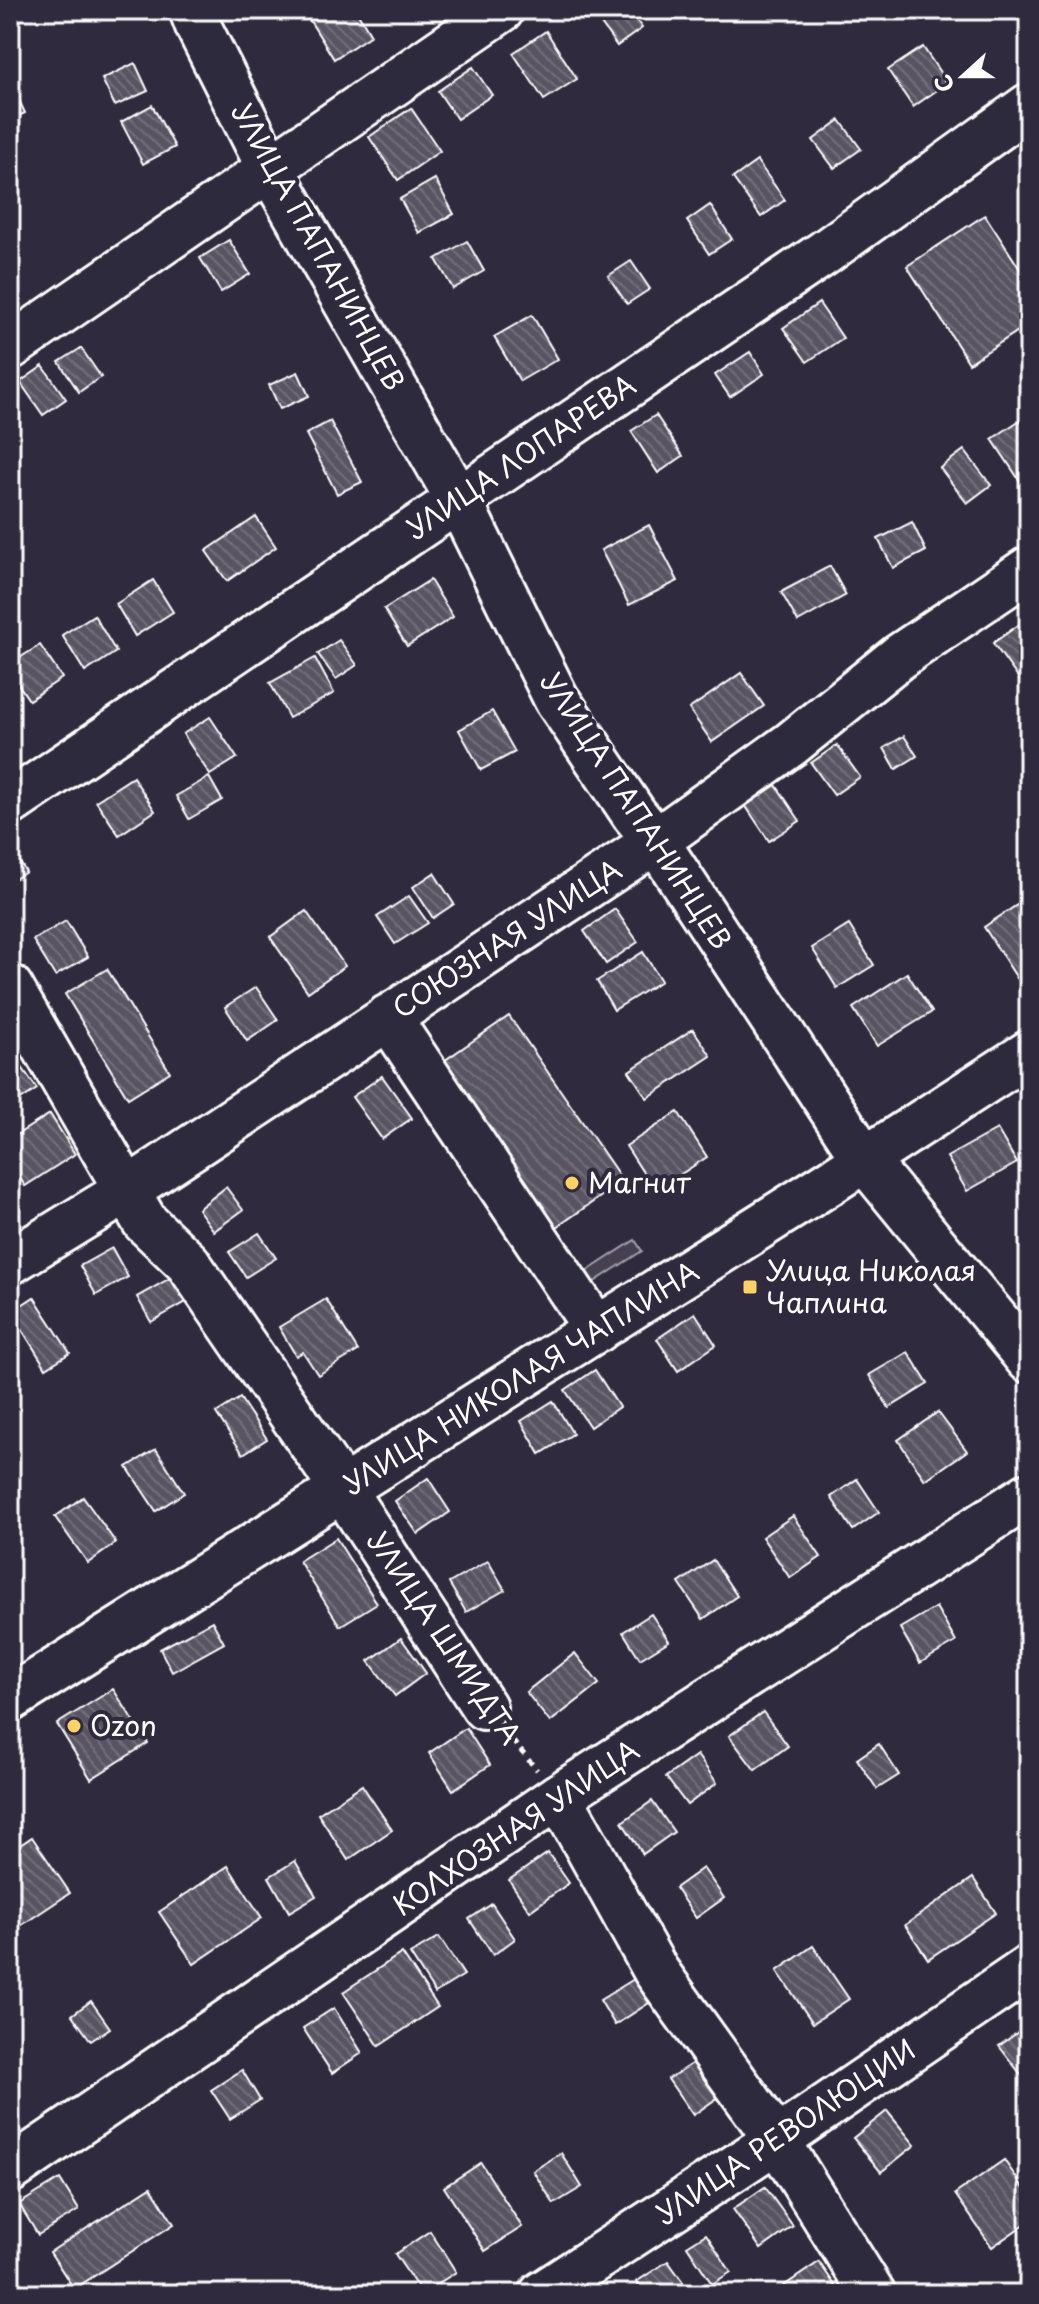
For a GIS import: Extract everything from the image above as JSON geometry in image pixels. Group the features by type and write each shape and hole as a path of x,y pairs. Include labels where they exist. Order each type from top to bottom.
{"street":[{"name":"УЛИЦА ПАПАНИНЦЕВ","path":"192,10 269,167 458,499 556,698 634,814 656,841 865,1160 1029,1360"},
{"path":"10,347 501,10"},
{"name":"УЛИЦА ЛОПАРЕВА","path":"10,803 824,253 1029,106"},
{"name":"СОЮЗНАЯ УЛИЦА","path":"10,1262 126,1191 656,841 791,744 900,656 1029,569"},
{"name":"УЛИЦА ШМИДТА","path":"10,987 145,1222 188,1263 343,1490 484,1707"},
{"path":"388,1017 597,1330"},
{"name":"УЛИЦА НИКОЛАЯ ЧАПЛИНА","path":"10,1699 597,1330 1029,1053"},
{"name":"КОЛХОЗНАЯ УЛИЦА","path":"10,2170 559,1796 1029,1495"},
{"path":"559,1796 656,1971 777,2140 873,2294"},
{"name":"УЛИЦА РЕВОЛЮЦИИ","path":"542,2294 777,2140 1029,1968"}],"path":[{"name":"УЛИЦА ШМИДТА","path":"484,1707 559,1796"}],"shaded area":[{"path":"635,1240 642,1251 588,1286 581,1275"}],"building":[{"path":"317,10 356,10 371,35 334,59 307,16"},
{"path":"591,10 629,10 642,28 617,46"},
{"path":"546,31 577,79 544,100 513,53"},
{"path":"923,47 947,83 913,107 888,70"},
{"path":"135,63 148,91 115,106 102,79"},
{"path":"473,67 492,95 457,119 438,91"},
{"path":"10,81 25,113 10,120"},
{"path":"152,105 175,147 143,164 121,122"},
{"path":"411,108 440,151 398,180 369,137"},
{"path":"840,120 861,149 834,168 813,140"},
{"path":"757,161 785,200 761,217 733,178"},
{"path":"435,179 454,214 419,233 400,199"},
{"path":"710,205 732,239 709,254 687,221"},
{"path":"985,215 1029,283 1029,324 969,363 907,266"},
{"path":"229,240 250,274 221,292 200,258"},
{"path":"467,241 484,271 453,289 436,259"},
{"path":"631,261 650,289 627,304 608,276"},
{"path":"819,303 843,338 807,362 783,328"},
{"path":"532,315 558,359 520,381 494,337"},
{"path":"81,348 101,377 79,392 59,362"},
{"path":"750,352 764,374 730,397 715,375"},
{"path":"43,366 66,399 43,415 20,382"},
{"path":"298,372 309,396 280,409 269,385"},
{"path":"656,415 683,456 658,473 631,431"},
{"path":"1020,420 1029,432 1029,488 1026,490 992,439"},
{"path":"330,421 362,482 337,494 306,434"},
{"path":"964,450 991,485 967,503 940,468"},
{"path":"256,517 276,547 227,581 206,551"},
{"path":"912,522 926,551 893,568 878,539"},
{"path":"649,525 678,581 629,605 601,550"},
{"path":"830,566 846,595 798,622 781,592"},
{"path":"153,580 173,612 135,636 116,604"},
{"path":"430,580 453,617 407,646 384,609"},
{"path":"94,615 116,652 85,672 62,635"},
{"path":"1020,624 1029,637 1029,672 1019,679 993,643"},
{"path":"339,640 357,665 336,679 318,654"},
{"path":"40,645 62,678 29,700 10,672 10,664"},
{"path":"315,658 334,693 289,718 270,683"},
{"path":"741,673 764,706 712,742 689,709"},
{"path":"492,711 515,752 481,770 459,730"},
{"path":"210,717 237,758 210,775 183,734"},
{"path":"904,736 917,756 896,769 884,748"},
{"path":"837,745 860,777 834,795 811,763"},
{"path":"133,777 155,811 119,835 96,801"},
{"path":"209,777 222,800 189,819 176,796"},
{"path":"776,785 800,821 769,841 745,805"},
{"path":"10,847 26,872 10,882"},
{"path":"434,873 454,904 433,918 413,887"},
{"path":"409,896 428,923 395,944 377,917"},
{"path":"1020,903 1029,916 1029,970 1017,978 984,927"},
{"path":"615,909 638,942 606,964 584,931"},
{"path":"306,911 345,966 308,992 270,937"},
{"path":"66,921 88,957 55,976 33,940"},
{"path":"849,925 874,965 837,988 812,948"},
{"path":"643,952 661,981 614,1010 597,981"},
{"path":"107,969 170,1072 128,1098 65,994"},
{"path":"907,973 932,1012 877,1046 853,1008"},
{"path":"256,987 278,1020 247,1041 225,1007"},
{"path":"509,1016 623,1181 551,1231 438,1065"},
{"path":"693,1029 711,1056 647,1098 629,1071"},
{"path":"12,1053 37,1089 10,1107 10,1055"},
{"path":"382,1076 412,1118 382,1139 352,1097"},
{"path":"678,1112 707,1157 655,1191 626,1146"},
{"path":"50,1114 75,1154 25,1186 10,1162 10,1139"},
{"path":"997,1129 1017,1163 967,1191 947,1157"},
{"path":"226,1187 243,1210 214,1231 198,1209"},
{"path":"259,1233 276,1258 246,1277 229,1252"},
{"path":"112,1248 128,1277 96,1295 80,1266"},
{"path":"172,1277 186,1302 151,1322 137,1297"},
{"path":"34,1297 70,1353 46,1368 11,1312"},
{"path":"326,1299 358,1351 318,1375 303,1352 296,1356 279,1327"},
{"path":"695,1313 716,1345 678,1371 657,1339"},
{"path":"908,1352 928,1384 889,1408 869,1375"},
{"path":"595,1370 619,1407 590,1427 565,1390"},
{"path":"240,1398 267,1439 243,1454 216,1413"},
{"path":"553,1401 573,1434 540,1454 521,1421"},
{"path":"938,1412 967,1451 925,1480 898,1440"},
{"path":"156,1449 184,1493 156,1511 127,1467"},
{"path":"428,1478 450,1512 418,1534 395,1501"},
{"path":"857,1479 879,1512 853,1530 831,1497"},
{"path":"83,1497 116,1543 88,1563 55,1517"},
{"path":"793,1516 821,1557 790,1578 762,1537"},
{"path":"336,1538 377,1603 340,1626 299,1561"},
{"path":"713,1560 737,1596 703,1619 679,1583"},
{"path":"488,1561 505,1590 466,1612 449,1583"},
{"path":"936,1607 956,1642 920,1663 900,1628"},
{"path":"651,1614 669,1641 640,1659 623,1632"},
{"path":"212,1621 224,1643 172,1672 160,1649"},
{"path":"401,1638 426,1673 395,1696 369,1661"},
{"path":"575,1653 599,1684 550,1722 526,1692"},
{"path":"113,1689 148,1743 91,1779 57,1724"},
{"path":"763,1712 788,1746 755,1770 729,1736"},
{"path":"466,1728 490,1765 453,1790 429,1753"},
{"path":"879,1744 899,1775 877,1789 857,1759"},
{"path":"697,1755 717,1783 687,1805 666,1777"},
{"path":"362,1785 392,1830 348,1860 318,1814"},
{"path":"652,1801 674,1832 643,1854 622,1822"},
{"path":"32,1837 70,1893 10,1933 10,1852"},
{"path":"548,1853 569,1883 530,1911 509,1880"},
{"path":"295,1861 316,1896 289,1912 269,1877"},
{"path":"228,1866 262,1918 194,1964 159,1912"},
{"path":"703,1868 724,1898 696,1918 675,1888"},
{"path":"973,1878 996,1913 928,1959 905,1925"},
{"path":"492,1904 515,1939 493,1955 469,1919"},
{"path":"439,1937 464,1975 435,1993 410,1954"},
{"path":"813,1946 849,1999 813,2023 777,1971"},
{"path":"402,1953 438,2007 379,2046 343,1992"},
{"path":"634,1979 649,2003 615,2025 600,2000"},
{"path":"91,2001 110,2028 91,2041 72,2015"},
{"path":"334,2008 362,2053 332,2073 303,2028"},
{"path":"1029,2024 1029,2072 1023,2077 999,2046"},
{"path":"699,2059 723,2094 693,2115 668,2079"},
{"path":"242,2070 260,2100 230,2119 211,2090"},
{"path":"887,2111 915,2145 881,2172 853,2138"},
{"path":"561,2153 582,2187 554,2204 533,2171"},
{"path":"1004,2160 1029,2196 1029,2221 992,2247 955,2194"},
{"path":"481,2163 522,2227 485,2251 444,2187"},
{"path":"60,2179 79,2210 38,2235 19,2204"},
{"path":"151,2187 174,2224 74,2289 50,2252"},
{"path":"765,2187 793,2226 761,2249 733,2209"},
{"path":"430,2231 456,2272 422,2294 395,2254"},
{"path":"706,2234 731,2272 712,2284 687,2246"},
{"path":"668,2261 688,2289 681,2294 645,2294 636,2282"},
{"path":"819,2262 841,2294 772,2294"}],"place":[{"name":"Магнит","path":"572,1183"},
{"name":"Улица Николая Чаплина","path":"750,1287"},
{"name":"Ozon","path":"74,1726"}]}
